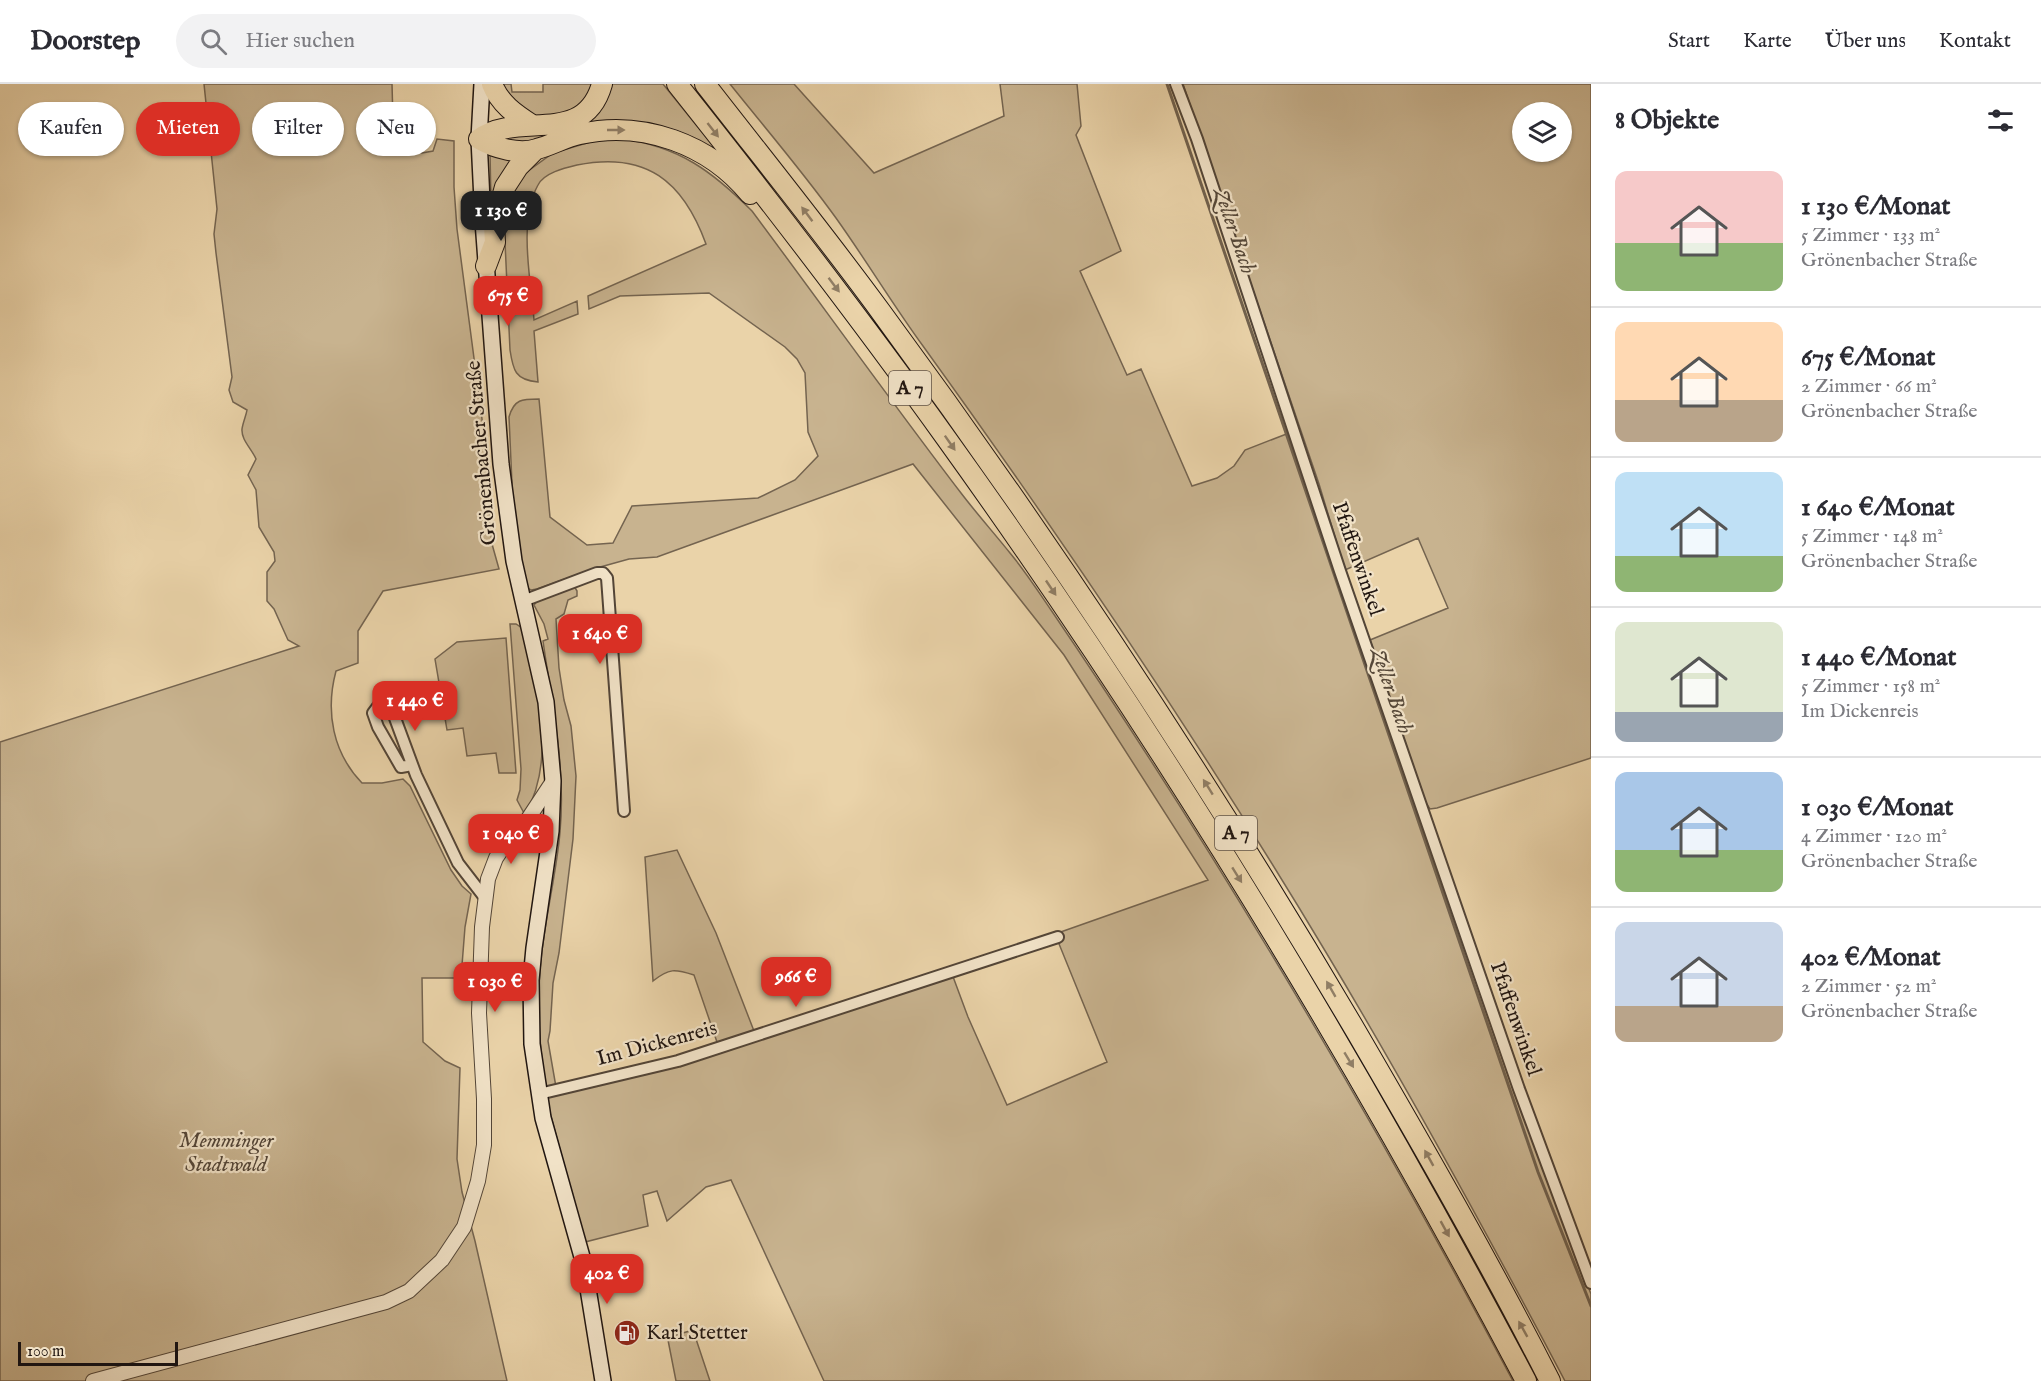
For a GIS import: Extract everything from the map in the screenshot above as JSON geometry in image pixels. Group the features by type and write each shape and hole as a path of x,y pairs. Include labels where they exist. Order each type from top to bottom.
{"highway":[{"path":"492,84 510,111 532,126"},
{"path":"479,139 495,130 560,124 585,113 594,102 602,84"},
{"name":"A 7","path":"677,84 800,238 948,440 1099,659 1227,858 1364,1085 1527,1381"},
{"name":"A 7","path":"705,84 880,310 996,471 1111,638 1203,779 1295,928 1417,1136 1550,1381"},
{"path":"719,84 731,100 736,125"},
{"name":"A 7","path":"479,139 492,147 536,150 552,142 597,130 640,131 664,135 696,149 739,180 783,234 800,238"},
{"path":"486,266 495,242 494,226 505,187 518,167 536,150"}],"main road":[{"name":"Grönenbacher Straße","path":"482,84 479,139 486,266 507,521 546,702 553,781 551,831 531,980 532,1044 543,1118 584,1264 603,1381"},
{"path":"516,837 539,831 551,831"}],"street":[{"name":"Pfaffenwinkel","path":"1176,84 1197,139 1340,571 1459,918 1591,1283"},
{"path":"523,601 597,573 603,573 607,578 624,811"},
{"path":"412,765 401,767 378,727 373,713 379,705 385,704 392,710 412,765 458,862 485,898"},
{"path":"93,1381 386,1302 409,1291 442,1260 464,1227 484,1145 479,1013 482,927 488,879 496,858 504,846 516,837 553,781"},
{"name":"Im Dickenreis","path":"539,1094 678,1061 1058,937"}],"green space":[{"name":"Memminger Stadtwald","path":"204,84 392,84 392,102 356,102 356,156 436,156 437,139 454,141 457,229 482,419 492,544 499,569 383,591 358,631 358,663 336,671 331,702 338,745 352,771 362,783 382,783 403,779 410,786 451,870 471,894 465,927 461,978 422,978 423,1042 445,1061 460,1068 457,1159 462,1192 507,1381 0,1381 0,742 299,646 288,640 274,609 267,601 267,572 275,561 274,552 259,527 256,490 248,475 256,459 242,433 247,410 233,402 229,390 232,377 214,234 217,209 211,156 240,156 240,102 206,102"},
{"path":"499,84 511,84 512,92 543,92 543,84 596,84 575,112 544,119 515,107"},
{"path":"609,84 663,84 718,152 674,132 508,144 496,135 556,132"},
{"path":"730,84 794,84 874,173 1004,116 1000,84 1077,84 1081,126 1076,135 1121,251 1080,271 1127,375 1141,369 1192,486 1217,478 1234,466 1245,450 1289,433 1591,1294 1591,1381 1565,1381 1449,1166 1358,1007 1280,876 1132,646 836,218"},
{"path":"1183,84 1591,84 1591,758 1430,809 1370,640 1448,608 1418,538 1345,570 1319,484"},
{"path":"622,139 661,148 694,163 723,184 752,211 967,501 1016,560 1114,703 1234,893 1349,1086 1513,1381 824,1381 731,1180 706,1187 667,1221 657,1191 643,1195 648,1226 585,1242 546,1098 952,974 968,1017 1007,1105 1107,1062 1055,934 1208,880 1064,655 913,464 657,557 629,559 537,589 527,588 513,506 509,417 513,407 520,401 539,399 550,517 587,545 613,543 632,506 758,498 795,480 818,456 808,432 805,373 797,359 785,347 709,293 620,296 589,309 588,296 706,244 686,203 659,176 642,167 601,162 577,165 550,174 538,185 532,200 527,233 534,320 577,301 578,314 534,331 538,382 524,379 516,373 510,350 504,220 511,197 524,174 553,153 597,140"},
{"path":"490,152 519,156 491,203"},
{"path":"574,586 577,596 568,600 564,614 556,619 559,668 571,726 576,776 573,839 559,953 553,983 548,1041 556,1087 546,1086 539,1030 539,993 541,955 559,845 560,760 543,641 548,639 544,624 534,605 537,601"},
{"path":"510,624 516,624 522,628 538,698 541,722 540,769 535,793 525,815 517,800 521,769"},
{"path":"506,638 516,773 499,773 496,753 467,756 463,728 447,730 435,659 457,642"},
{"path":"677,850 716,933 754,1031 718,1045 694,975 672,971 653,981 645,857"},
{"path":"693,1330 710,1381 676,1381 668,1340"}],"waterway":[{"name":"Zeller Bach","path":"1167,84 1538,1172 1591,1306"}],"place":[{"name":"Karl Stetter","path":"627,1333"}]}
